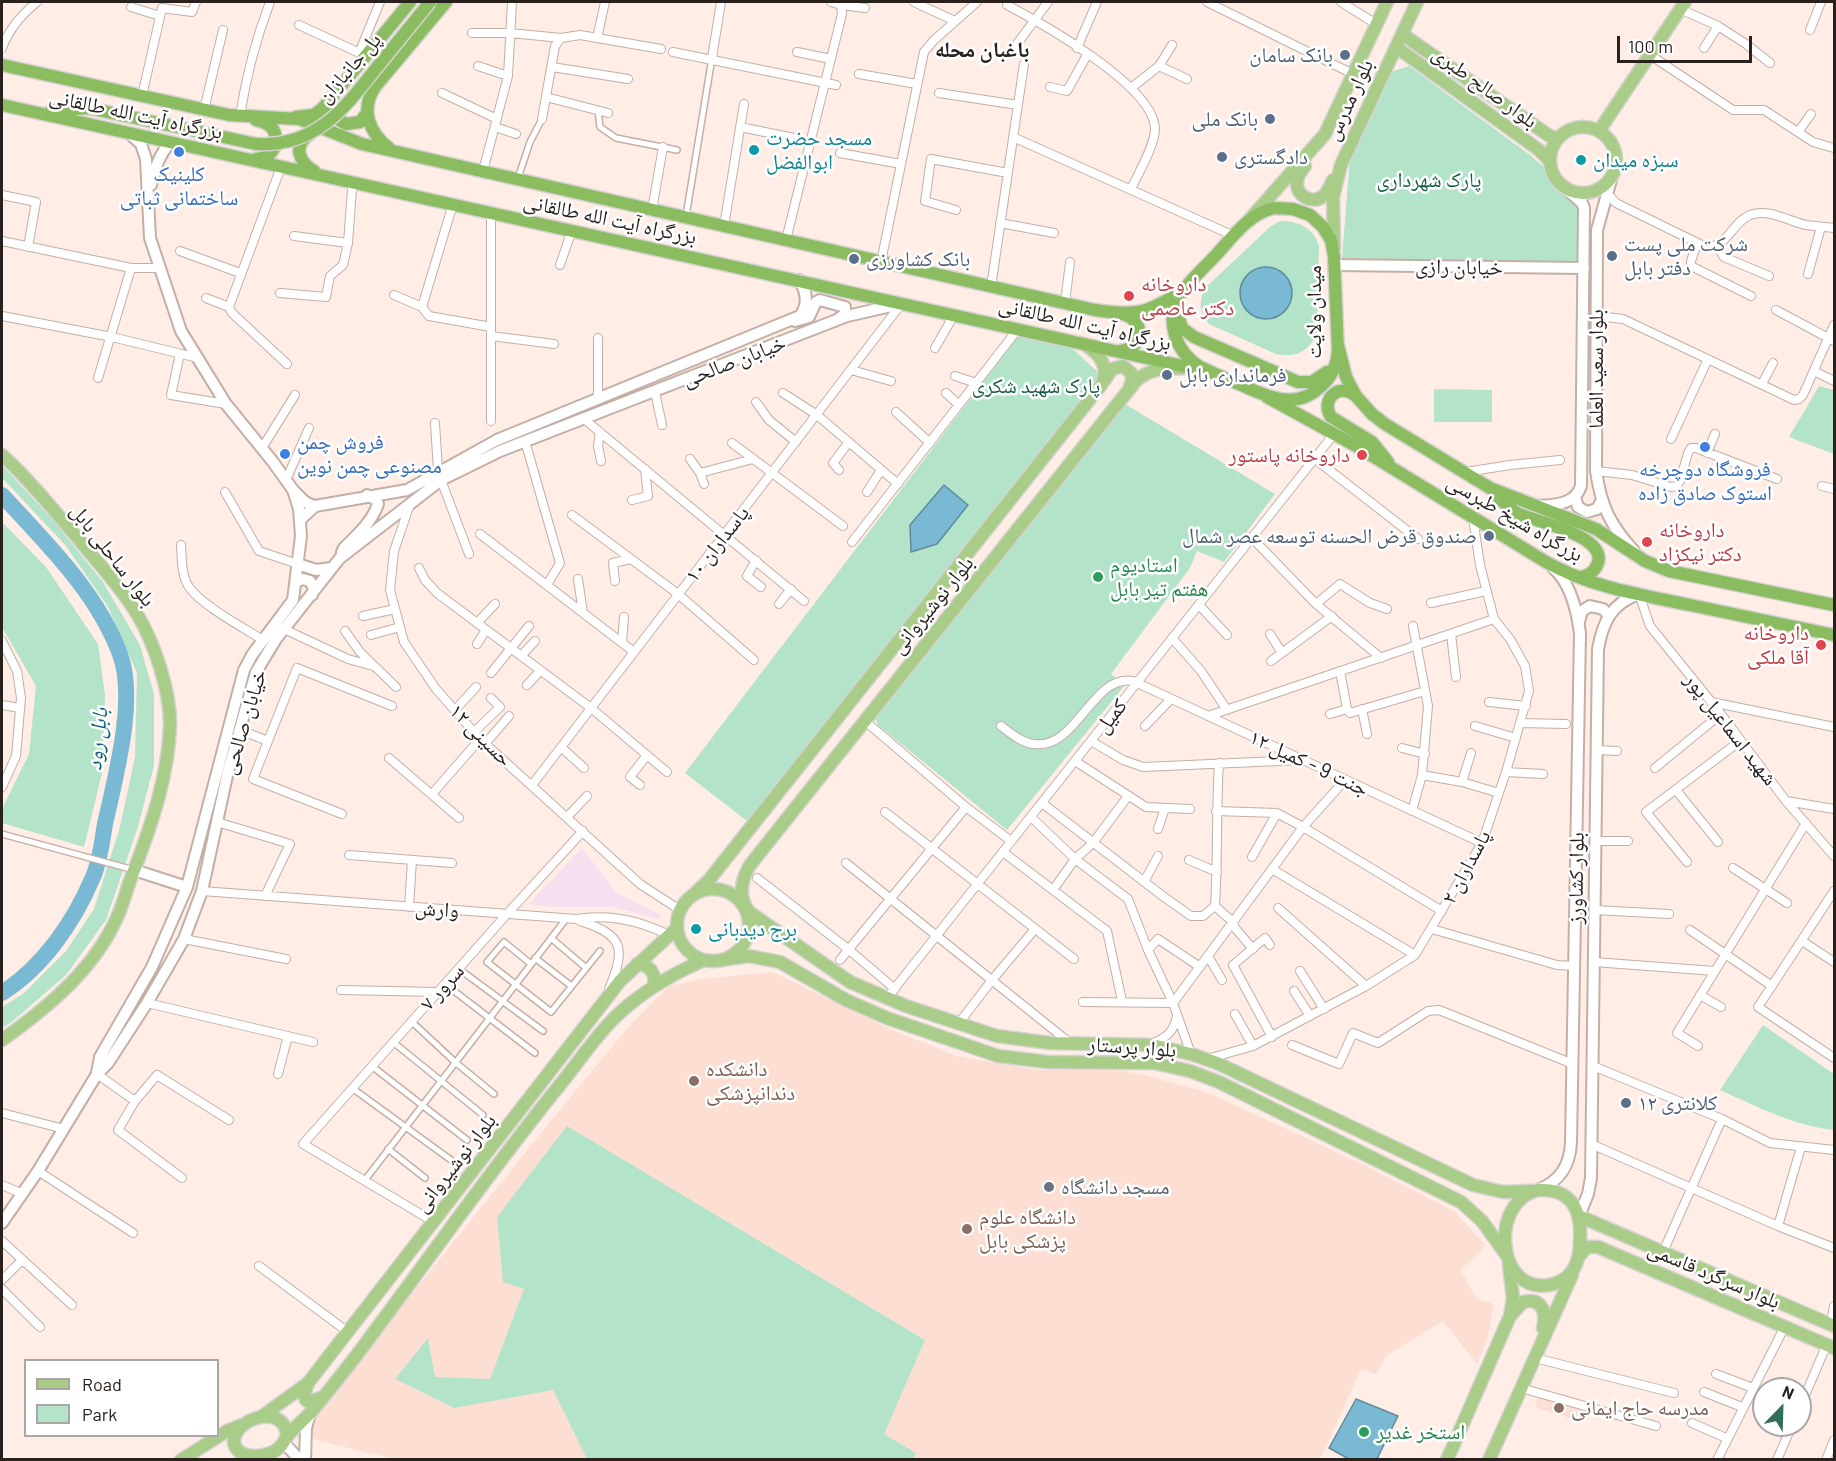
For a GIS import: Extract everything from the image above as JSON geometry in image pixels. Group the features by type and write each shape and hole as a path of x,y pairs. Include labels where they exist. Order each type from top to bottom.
{"highway":[{"name":"پل جانبازان","path":"38,112 88,108 256,144 280,144 319,129 342,110 430,2"},
{"path":"393,151 372,130 367,113 368,101 372,90 446,2"},
{"path":"288,118 314,115 331,100 404,3"},
{"name":"بزرگراه آیت الله طالقانی","path":"2,64 234,116 299,119 357,142 393,151 1105,312 1147,311 1160,306 1185,289"},
{"path":"331,100 332,113 342,123 355,123 363,119 367,113"},
{"name":"بزرگراه آیت الله طالقانی","path":"2,105 1210,372"},
{"path":"234,116 265,122 275,132 276,146 271,153 262,158 251,159"},
{"path":"320,174 306,166 300,156 300,145 307,135 321,132 357,142"},
{"name":"میدان ولایت","path":"1274,208 1299,210 1315,219 1331,240 1334,260 1337,349 1330,375 1320,387 1312,393 1292,400 1267,396 1210,372 1190,360 1179,346 1173,322 1177,302 1185,289 1247,222 1262,212 1274,208"},
{"path":"1177,302 1176,311 1180,324 1191,336 1298,382 1307,383 1322,377 1329,370 1337,349"},
{"path":"1105,312 1129,316 1139,329 1139,337 1132,347 1113,350"},
{"name":"بزرگراه شیخ طبرسی","path":"1337,349 1346,377 1356,396 1372,414 1490,488 1602,532 1646,561 1676,572 1834,605"},
{"path":"1356,396 1347,390 1332,394 1328,402 1329,414 1372,442 1395,470"},
{"name":"بزرگراه شیخ طبرسی","path":"1267,396 1395,470 1546,562 1576,577 1639,594 1834,635"},
{"path":"1490,488 1515,512 1582,537 1594,545 1599,557 1594,570 1589,574 1576,577"}],"main road":[{"name":"بلوار مدرس","path":"1247,222 1323,138 1387,2"},
{"name":"بلوار مدرس","path":"1334,260 1333,197 1343,160 1417,2"},
{"path":"1599,131 1682,5"},
{"name":"بلوار صالح طبری","path":"1402,34 1543,132 1557,139"},
{"name":"بلوار صالح طبری","path":"1396,47 1539,150 1550,161"},
{"path":"1588,127 1599,131 1614,149 1616,161 1613,173 1602,187 1592,192 1574,191 1562,185 1554,174 1550,161 1551,151 1557,139 1565,132 1576,128 1588,127"},
{"path":"129,132 141,144 146,159 150,238 182,331 226,404 293,490 305,502 315,506 300,520"},
{"path":"1323,138 1297,178 1297,187 1301,195 1313,200 1325,195 1343,160"},
{"path":"149,195 155,167 164,149 171,142"},
{"name":"بلوار سعید العلما","path":"1613,173 1598,226 1596,471 1602,500 1613,526 1638,556"},
{"name":"بلوار سعید العلما","path":"1562,185 1582,202 1584,208 1581,486 1575,497"},
{"name":"خیابان رازی","path":"1334,260 1584,268"},
{"name":"خیابان صالحی","path":"564,411 800,316 804,310 806,296 799,280"},
{"path":"781,323 809,317 816,302 820,300 845,308 845,314 836,321"},
{"name":"خیابان صالحی","path":"568,425 836,321 864,311 902,303"},
{"path":"1083,343 1094,350 1102,362 1106,375 1101,385"},
{"name":"بلوار نوشیروانی","path":"692,896 708,880 1112,369 1123,366 1130,370 1133,378 1127,392"},
{"name":"بلوار نوشیروانی","path":"745,907 741,888 750,865 1139,377 1147,372 1158,370 1191,368"},
{"name":"خيابان صالحی","path":"4,1215 38,1171 97,1074 108,1062 147,1003 184,939 202,891 217,822 256,672 284,629 340,558 410,503 440,476 486,445 564,411"},
{"name":"خيابان صالحی","path":"315,506 367,495 407,490 568,425"},
{"name":"بلوار ساحلی بابل","path":"2,455 51,506 98,562 137,614 152,645 162,675 170,726 155,812 118,917 95,955 70,984 29,1021 2,1040"},
{"name":"خيابان صالحی","path":"97,1074 100,1057 152,967 187,887 244,670 293,600 298,564 300,520 293,490"},
{"path":"407,490 410,503"},
{"path":"340,558 344,548 368,522 378,504 376,500 367,495"},
{"path":"1534,506 1566,502 1575,497 1578,507 1587,512 1597,509 1602,500"},
{"name":"بلوار کشاورز","path":"1535,1191 1558,1179 1570,1155 1573,1064 1579,624 1563,579 1546,562"},
{"path":"298,564 316,570 331,568"},
{"path":"296,582 303,579 310,581 314,588 312,595"},
{"path":"1579,624 1582,611 1590,606 1603,609 1609,616 1622,601 1639,594"},
{"name":"بلوار کشاورز","path":"1580,1216 1590,1187 1592,1143 1598,649 1609,616"},
{"path":"134,870 187,887"},
{"path":"709,889 721,889 732,894 745,907 750,925 745,942 738,952 721,960 704,960 687,950 673,932 680,910 692,896 709,889"},
{"name":"بلوار پرستار","path":"745,907 850,982 891,994 959,1023 1002,1037 1042,1043 1150,1044 1191,1053 1473,1185 1503,1192 1535,1191"},
{"name":"بلوار نوشیروانی","path":"261,1417 308,1383 603,1003 637,964 673,932"},
{"name":"بلوار پرستار","path":"721,960 755,956 780,962 839,996 880,1016 998,1056 1048,1062 1154,1063 1201,1075 1461,1202 1482,1221 1508,1258"},
{"name":"بلوار نوشیروانی","path":"285,1440 324,1396 544,1104 607,1028 628,1005 668,976 704,960"},
{"path":"637,964 644,965 653,973 654,986"},
{"path":"1489,1460 1578,1260 1580,1216 1571,1201 1550,1190 1535,1191 1517,1201 1508,1216 1508,1258 1514,1298 1508,1323"},
{"name":"بلوار سرگرد قاسمی","path":"1580,1216 1833,1325"},
{"name":"بلوار سرگرد قاسمی","path":"1578,1260 1587,1247 1598,1247 1831,1346"},
{"path":"1508,1258 1518,1276 1539,1285 1550,1285 1561,1281 1570,1275 1578,1260"},
{"path":"1448,1460 1515,1308 1523,1302 1533,1300 1544,1309 1545,1319 1535,1358"},
{"path":"308,1383 304,1394 306,1400 309,1402 324,1396"},
{"path":"305,1460 306,1428 310,1413"},
{"path":"219,1436 227,1431 261,1417 274,1417 286,1428 285,1440 273,1452 250,1458 240,1453 235,1446 234,1438 237,1430 243,1425"},
{"path":"180,1460 217,1437"},
{"path":"285,1440 300,1460"}],"street":[{"path":"2,48 6,35 27,10 37,2"},
{"path":"142,96 162,8 172,5 192,12 196,2"},
{"path":"234,116 258,33 270,2"},
{"path":"298,25 363,55 380,2"},
{"path":"483,171 508,76 512,2"},
{"path":"597,38 605,2"},
{"path":"686,218 722,2"},
{"path":"831,2 865,8"},
{"path":"914,2 956,21"},
{"path":"881,262 924,52 977,2"},
{"path":"1014,48 1048,2"},
{"path":"1077,48 1097,2"},
{"path":"1207,2 1353,74"},
{"path":"1341,2 1376,24"},
{"path":"1810,30 1821,2"},
{"path":"786,240 842,14 840,5"},
{"path":"1007,5 1034,19 1131,87 1150,110 1155,128 1154,138 1131,189"},
{"path":"1682,5 1746,44 1770,63"},
{"path":"131,7 160,16"},
{"path":"1704,48 1718,26"},
{"path":"204,110 223,30"},
{"path":"472,33 510,33 561,38 580,35 661,49"},
{"path":"517,179 530,142 542,119 555,46 561,38"},
{"path":"1131,87 1159,66 1172,45"},
{"path":"673,52 712,58 836,86"},
{"path":"797,52 831,59"},
{"path":"1050,87 1067,92 1087,55"},
{"path":"1650,55 1733,110 1764,110 1813,141 1834,148"},
{"path":"991,287 1024,64"},
{"path":"477,66 508,76"},
{"path":"1159,66 1187,79"},
{"path":"552,67 627,79"},
{"path":"859,74 917,84"},
{"path":"442,93 516,134"},
{"path":"939,93 1018,105"},
{"path":"546,98 608,113"},
{"path":"724,226 744,104"},
{"path":"598,110 600,127 616,138 677,150"},
{"path":"1798,132 1811,114"},
{"path":"740,127 794,138"},
{"path":"1013,137 1234,236"},
{"path":"652,210 663,147"},
{"path":"840,153 901,164"},
{"path":"956,210 925,201 931,159 1008,173"},
{"path":"229,307 281,167"},
{"path":"280,293 327,297 330,276 343,265 348,243 352,189 355,182"},
{"path":"1607,193 1613,201 1706,247 1717,246 1738,223 1750,215 1762,213 1805,225 1834,228"},
{"path":"2,195 36,202 28,247"},
{"path":"422,307 453,204"},
{"path":"491,212 491,421"},
{"path":"1000,223 1054,232"},
{"path":"1808,274 1821,226"},
{"path":"560,266 572,230"},
{"path":"294,236 348,243"},
{"path":"2,241 131,268 159,268"},
{"path":"1697,244 1690,261 1691,266 1752,296"},
{"path":"1717,246 1724,257 1769,276"},
{"path":"180,251 240,273"},
{"path":"1065,303 1070,262"},
{"path":"98,378 131,268"},
{"path":"394,295 422,307 429,316 491,332 554,344"},
{"path":"206,298 229,307 232,313 287,364"},
{"name":"پاسداران ١٠","path":"532,784 902,303"},
{"path":"1776,310 1832,340"},
{"path":"935,348 954,315"},
{"path":"2,316 112,337 198,358"},
{"path":"1597,316 1623,319 1794,400 1799,399 1832,340 1834,326"},
{"path":"852,542 1018,329"},
{"path":"598,338 598,398"},
{"path":"180,354 171,395 226,404"},
{"path":"1671,439 1708,359"},
{"path":"1762,384 1773,363"},
{"path":"851,370 891,381"},
{"path":"1814,371 1834,381"},
{"path":"955,376 976,383"},
{"path":"655,392 662,425"},
{"path":"783,393 817,415 898,484"},
{"path":"946,393 959,405"},
{"path":"262,448 295,395"},
{"path":"756,402 769,420 796,442"},
{"path":"896,412 930,443"},
{"path":"584,419 804,601"},
{"path":"435,423 440,476 469,554"},
{"path":"286,480 309,428"},
{"path":"600,432 598,446 601,461"},
{"name":"کمیل","path":"891,994 1334,434"},
{"path":"1707,453 1714,434"},
{"path":"525,441 560,563 547,585"},
{"path":"839,470 833,463 849,442"},
{"path":"732,443 843,526"},
{"path":"1596,471 1632,475 1671,487 1677,486 1691,448 1696,448 1777,479"},
{"path":"690,459 700,473 704,484"},
{"path":"700,473 753,459"},
{"path":"1315,459 1418,539"},
{"path":"1464,473 1560,460"},
{"path":"632,500 648,496 645,469"},
{"path":"867,492 881,470"},
{"path":"1822,486 1834,489"},
{"path":"225,492 259,551 298,564"},
{"name":"حسینی ۱۲","path":"410,503 394,550 390,590 404,642 436,689 480,738 640,884 680,910"},
{"path":"572,514 678,594 754,660"},
{"name":"پاسداران ۲","path":"1206,1059 1253,1046 1366,986 1415,955 1482,843 1506,772 1529,691 1524,666 1510,639 1494,619 1486,591 1473,518"},
{"path":"480,534 634,652"},
{"path":"1252,538 1316,604 1381,658"},
{"path":"181,544 183,568 189,586 210,606 263,640"},
{"path":"615,581 613,563 631,559"},
{"path":"756,560 747,576 760,587"},
{"path":"419,568 425,580 437,593 591,708 667,772"},
{"path":"578,579 583,613"},
{"path":"1316,604 1340,584 1370,603 1387,609"},
{"path":"779,604 791,589"},
{"path":"1431,603 1486,591"},
{"name":"شهید اسماعیل پور","path":"1639,594 1650,626 1721,714 1786,801 1834,856"},
{"path":"477,623 495,604"},
{"path":"1199,604 1227,635"},
{"path":"363,616 395,609"},
{"path":"1271,661 1332,616"},
{"path":"622,643 624,617"},
{"path":"1208,716 1494,619"},
{"path":"490,673 529,626"},
{"path":"1412,811 1422,775 1428,706 1413,626"},
{"path":"371,635 400,627"},
{"path":"284,629 348,659 373,666"},
{"path":"477,644 486,630"},
{"path":"345,631 360,652 396,687"},
{"path":"1270,634 1282,653"},
{"path":"1451,634 1456,677"},
{"path":"1172,638 1201,671 1227,710"},
{"path":"2,641 19,677 21,690 16,756 2,787"},
{"path":"521,656 535,641"},
{"path":"342,814 253,779 297,668 392,706"},
{"path":"527,685 540,670"},
{"path":"1340,671 1347,709 1350,713 1425,691"},
{"path":"1000,726 1031,744 1046,743 1057,739 1073,725 1112,685 1119,681 1137,683"},
{"name":"جنت 9 - کمیل ۱۲","path":"1137,683 1482,843"},
{"path":"454,710 476,687"},
{"path":"432,794 480,738 500,707 491,698"},
{"path":"1144,726 1171,699"},
{"path":"1489,702 1526,706"},
{"path":"1711,702 1834,727"},
{"path":"2,705 20,708"},
{"path":"1330,714 1347,709"},
{"path":"1362,710 1367,734"},
{"path":"1655,768 1721,714"},
{"path":"480,738 509,716"},
{"path":"865,721 966,807 1011,841"},
{"path":"1520,723 1566,724"},
{"path":"1475,726 1516,738"},
{"path":"240,730 268,741"},
{"path":"1091,741 1123,760 1143,767 1303,760"},
{"path":"1687,862 1646,812 1740,741"},
{"path":"561,747 584,768"},
{"path":"1402,748 1425,754"},
{"path":"1597,750 1617,751"},
{"path":"1462,782 1471,753"},
{"path":"640,785 630,777 647,755"},
{"path":"389,758 459,818"},
{"path":"1075,761 1146,807 1190,810"},
{"path":"1042,803 1191,916 1203,916 1215,906 1219,763"},
{"path":"1506,772 1543,774"},
{"path":"1422,775 1462,782 1499,793"},
{"path":"1173,1003 1304,827 1345,780"},
{"path":"1676,790 1718,842"},
{"path":"567,817 587,796"},
{"path":"1053,890 1075,859 1093,843 1128,796"},
{"path":"1786,801 1834,809"},
{"path":"840,960 966,807"},
{"path":"1158,829 1165,808"},
{"path":"1216,811 1276,813 1304,827 1442,911"},
{"path":"885,812 1074,959"},
{"path":"1252,857 1276,813"},
{"path":"1031,817 1075,859 1128,899 1148,950 1173,1003 1191,1053"},
{"path":"217,822 290,844 266,896"},
{"path":"1698,1047 1677,1033 1806,824"},
{"name":"سرور ۷","path":"365,1180 303,1144 583,831"},
{"path":"2,834 134,870"},
{"path":"1596,841 1628,841"},
{"path":"1003,852 1107,931 1122,1001"},
{"path":"349,855 452,863"},
{"path":"1144,882 1158,856"},
{"path":"409,907 412,860"},
{"path":"1189,860 1217,872"},
{"path":"846,863 889,900 1071,1044"},
{"path":"1733,868 1787,903"},
{"path":"1272,869 1415,955"},
{"path":"757,878 848,949 891,994"},
{"name":"وارش","path":"202,891 576,920 596,916 615,917 673,932"},
{"path":"1834,891 1758,1007 1834,1058"},
{"path":"1215,906 1233,922 1235,928 1253,949"},
{"path":"1278,908 1366,986"},
{"path":"1595,910 1668,914"},
{"path":"434,1222 365,1180 566,919"},
{"path":"576,920 602,928 611,934 619,948 619,964 603,1003"},
{"path":"959,1023 1035,929"},
{"path":"1432,929 1557,965 1574,966"},
{"path":"1690,930 1772,986"},
{"path":"551,938 585,967"},
{"path":"1270,945 1265,938 1233,965 1272,1036"},
{"path":"184,939 286,959"},
{"path":"1148,950 1158,939 1200,967"},
{"path":"1802,941 1834,962"},
{"path":"570,986 504,942 487,962 551,1012 600,951"},
{"path":"1208,956 1222,980"},
{"path":"1594,962 1715,971"},
{"path":"459,969 543,1030"},
{"path":"1299,970 1324,1009"},
{"path":"445,984 535,1053"},
{"path":"341,990 438,992"},
{"path":"1294,991 1310,1016"},
{"path":"1700,995 1721,1007"},
{"path":"1083,1002 1173,1003"},
{"path":"147,1003 314,1042"},
{"path":"1292,1045 1339,1064 1353,1034 1378,1043 1428,1011 1439,1010 1573,1064"},
{"path":"1150,1044 1171,1033 1175,1027 1177,1014"},
{"path":"1235,1014 1253,1046"},
{"path":"411,1021 494,1094"},
{"path":"278,1074 288,1036"},
{"path":"393,1042 483,1114"},
{"path":"1593,1066 1722,1119 1770,1143 1834,1150"},
{"path":"372,1067 467,1140"},
{"path":"97,1074 135,1101"},
{"path":"182,1178 118,1130 135,1101 157,1075 229,1120"},
{"path":"352,1088 451,1160"},
{"path":"2,1113 64,1129"},
{"path":"1664,1252 1722,1119"},
{"path":"1592,1143 1778,1226 1834,1248"},
{"path":"1778,1226 1801,1147"},
{"path":"388,1149 425,1178"},
{"path":"38,1171 133,1233"},
{"path":"2,1185 22,1194"},
{"path":"2,1241 72,1305"},
{"path":"2,1280 22,1260"},
{"path":"259,1266 348,1332"},
{"path":"2,1289 40,1327"},
{"path":"1833,1325 1834,1306"},
{"path":"1759,1377 1785,1326"},
{"path":"1812,1383 1831,1346"},
{"path":"1535,1358 1674,1393"},
{"path":"1716,1374 1752,1388"},
{"path":"1521,1388 1656,1426"},
{"path":"1717,1460 1752,1390"},
{"path":"1704,1392 1742,1407"},
{"path":"1692,1423 1726,1438"},
{"path":"1778,1460 1787,1437"},
{"path":"1826,1460 1834,1440"}],"shaded area":[{"path":"582,848 616,892 662,916 658,919 613,907 553,907 529,904"},
{"name":"دانشگاه علوم پزشکی بابل","path":"773,972 897,1032 956,1056 1038,1070 1097,1068 1136,1073 1206,1092 1356,1161 1454,1211 1486,1246 1460,1270 1477,1299 1494,1304 1487,1339 1477,1364 1443,1321 1387,1355 1376,1374 1361,1369 1320,1459 398,1460 313,1439 312,1425 316,1413 630,1025 669,986 701,979"},
{"name":"مدرسه حاج ایمانی","path":"1539,1394 1583,1409 1579,1421 1535,1407"}],"green space":[{"name":"پارک شهرداری","path":"1409,66 1530,155 1576,195 1580,263 1342,258 1350,157 1387,73"},
{"path":"1280,221 1293,222 1309,230 1319,245 1317,334 1305,349 1290,355 1276,354 1209,324 1201,307 1204,289 1271,226"},
{"name":"پارک شهید شکری","path":"1019,335 1073,349 1101,375 747,821 685,773"},
{"path":"1819,386 1834,390 1834,454 1789,437"},
{"path":"1434,389 1492,390 1492,422 1434,422"},
{"path":"1125,404 1275,494 1224,562 1197,551 1190,568 1111,674 1125,685 1007,830 878,725 875,718"},
{"path":"2,465 53,520 103,582 140,645 154,694 154,766 137,830 106,920 66,975 2,1028 2,1007 23,994 66,951 94,909 120,827 135,757 137,673 108,607 66,546 2,478"},
{"path":"2,522 46,567 98,644 105,695 102,773 84,847 2,823 2,809 29,754 36,686 2,627"},
{"path":"1763,1025 1834,1074 1834,1130 1790,1120 1720,1090"},
{"path":"567,1126 925,1340 884,1434 916,1453 913,1459 587,1459 553,1390 454,1408 395,1379 428,1338 435,1377 490,1379 524,1289 503,1282 497,1217"}],"water":[{"path":"1266,267 1276,269 1284,275 1290,283 1292,293 1290,303 1284,311 1276,317 1266,319 1256,317 1248,311 1242,303 1240,293 1242,283 1248,275 1256,269"},
{"path":"944,485 968,505 937,544 911,552 910,525"},
{"name":"استخر غدیر","path":"1356,1399 1398,1416 1377,1459 1349,1459 1329,1448"}],"waterway":[{"name":"بابل رود","path":"2,495 69,569 98,610 120,654 125,673 126,694 119,762 93,877 77,910 56,942 31,970 2,993"}],"place":[{"name":"بانک سامان","path":"1345,55"},
{"name":"بانک ملی","path":"1270,119"},
{"name":"مسجد حضرت ابوالفضل","path":"754,150"},
{"name":"کلینیک ساختمانی ثباتی","path":"179,152"},
{"name":"دادگستری","path":"1222,157"},
{"name":"سبزه میدان","path":"1581,160"},
{"name":"شرکت ملی پست دفتر بابل","path":"1612,256"},
{"name":"بانک کشاورزی","path":"854,259"},
{"name":"داروخانه دکتر عاصمی","path":"1129,296"},
{"name":"فرمانداری بابل","path":"1167,375"},
{"name":"فروشگاه دوچرخه استوک صادق زاده","path":"1705,447"},
{"name":"فروش چمن مصنوعی چمن نوین","path":"285,454"},
{"name":"داروخانه پاستور","path":"1362,455"},
{"name":"صندوق قرض الحسنه توسعه عصر شمال","path":"1489,536"},
{"name":"داروخانه دکتر نیکزاد","path":"1647,542"},
{"name":"استادیوم هفتم تیر بابل","path":"1098,577"},
{"name":"داروخانه آقا ملکی","path":"1821,645"},
{"name":"برج دیدبانی","path":"696,929"},
{"name":"دانشکده دندانپزشکی","path":"694,1081"},
{"name":"کلانتری ۱۲","path":"1626,1103"},
{"name":"مسجد دانشگاه","path":"1049,1187"},
{"name":"دانشگاه علوم پزشکی بابل","path":"967,1229"},
{"name":"مدرسه حاج ایمانی","path":"1559,1408"},
{"name":"استخر غدیر","path":"1364,1432"}],"district":[{"name":"باغبان محله","path":"982,50"}]}
